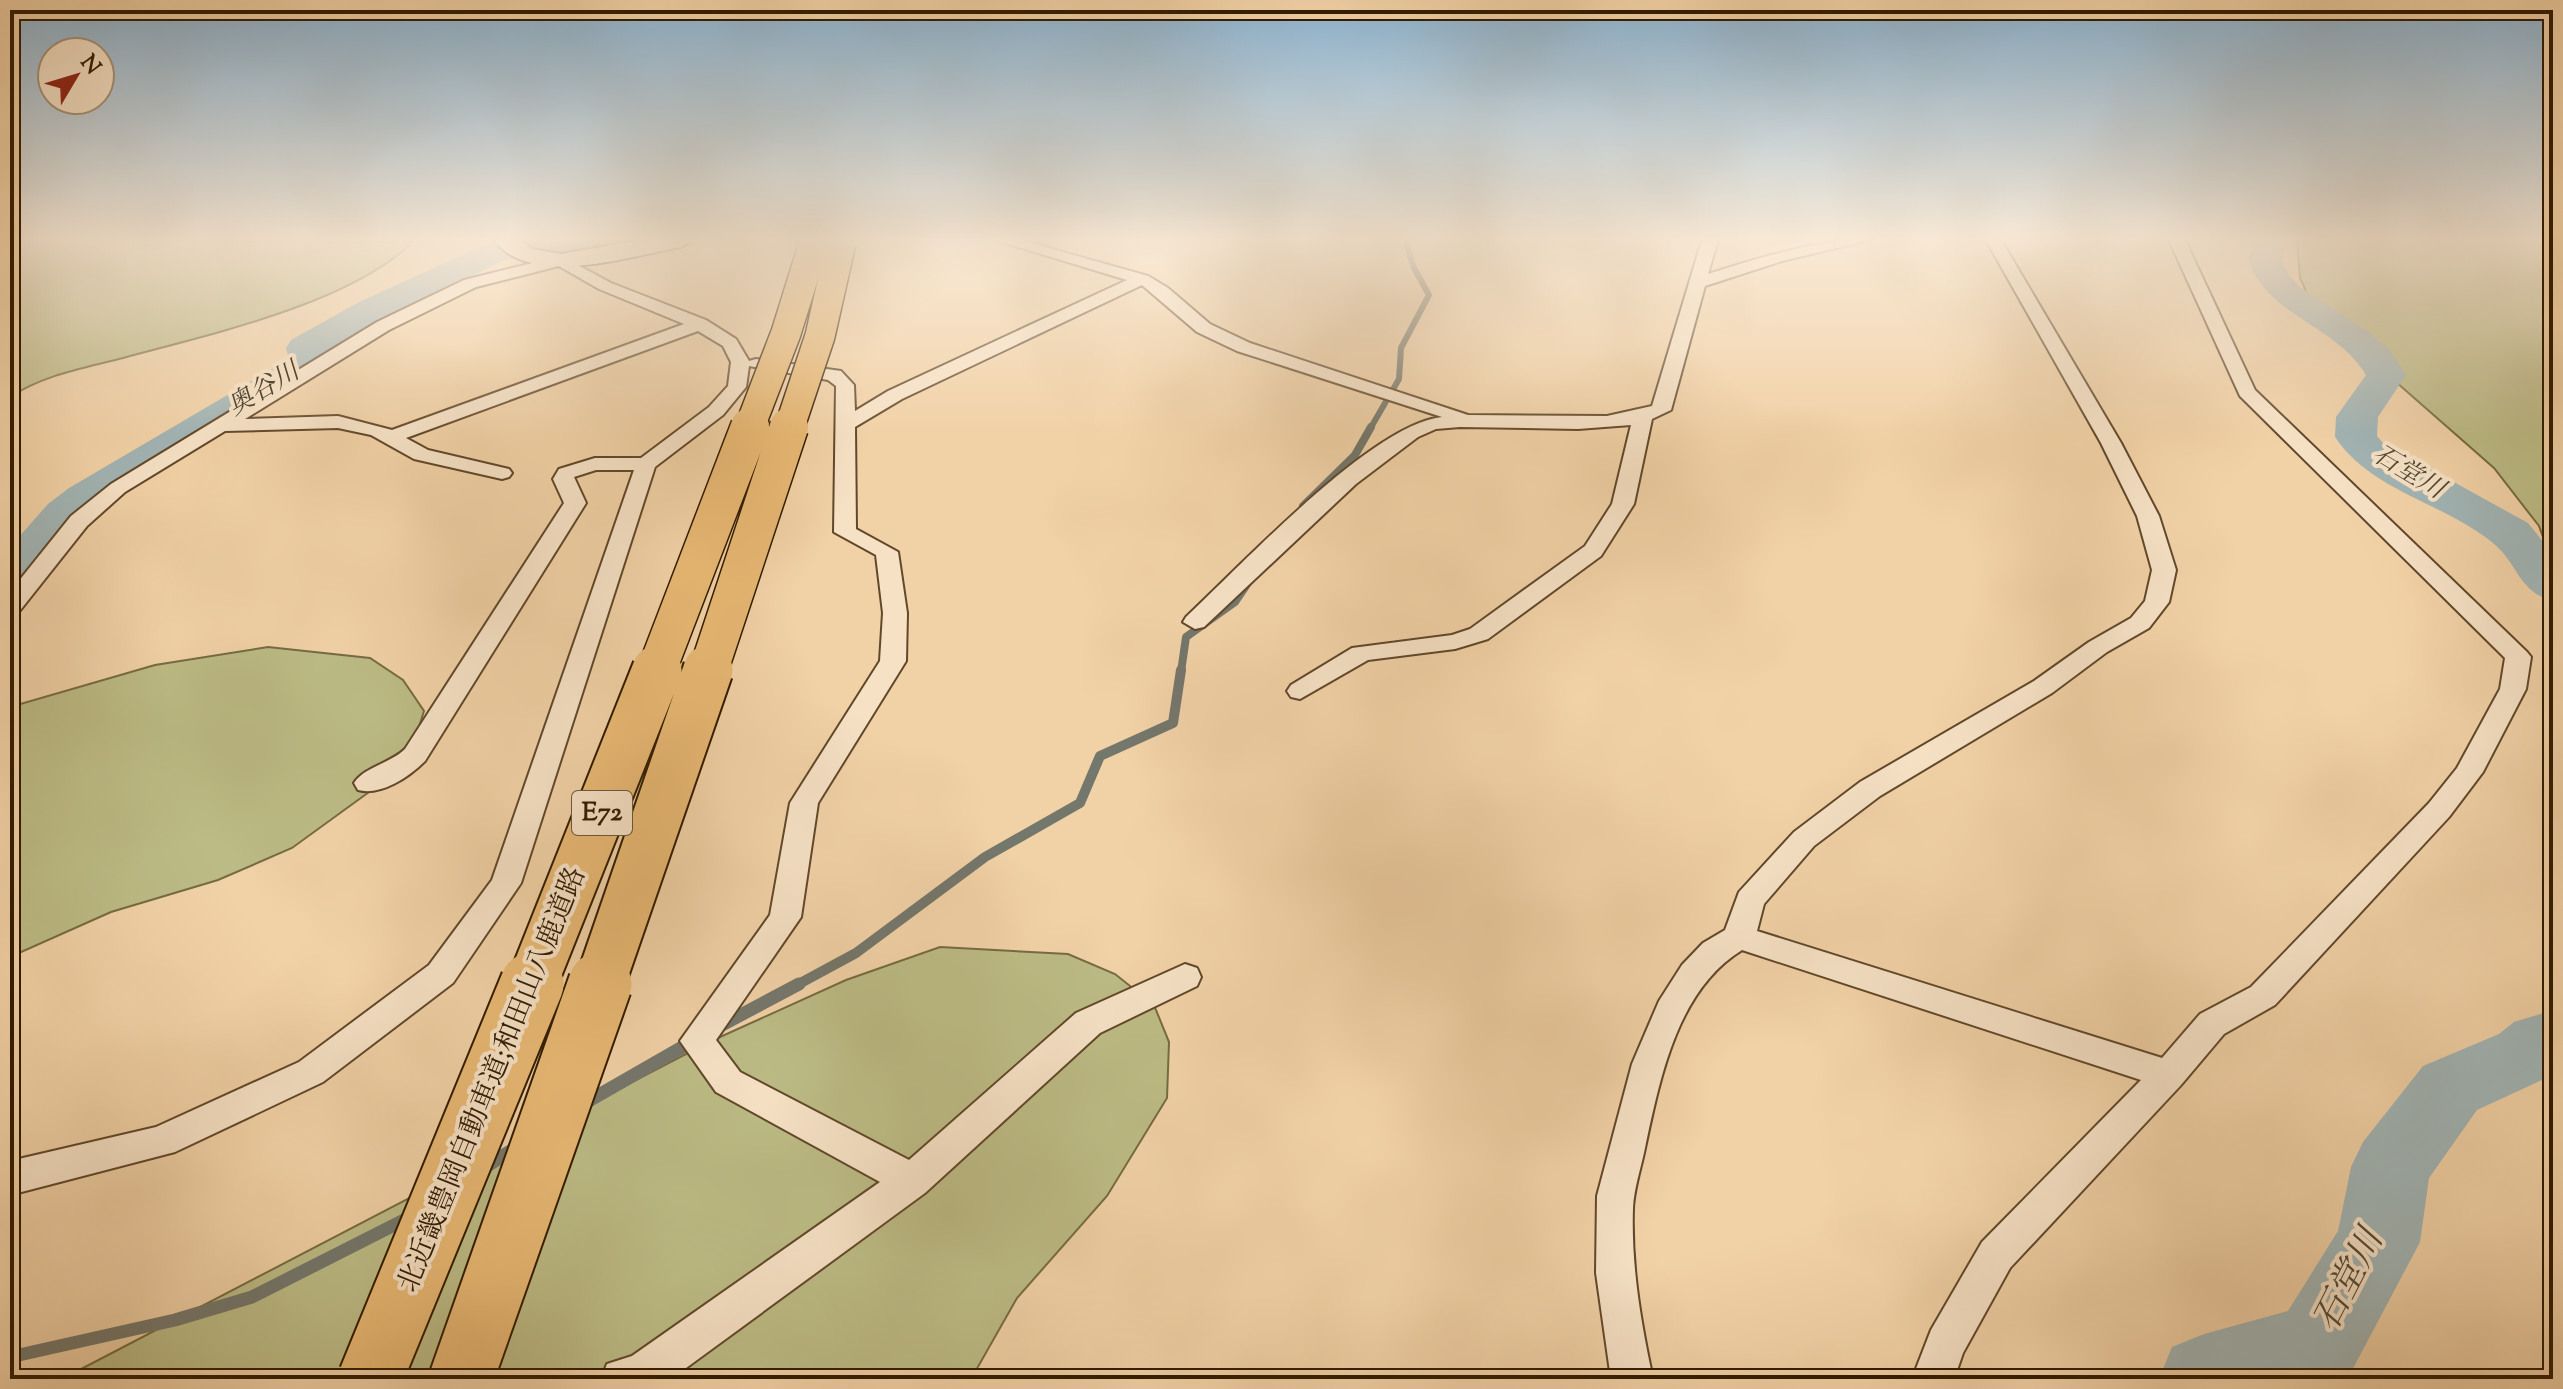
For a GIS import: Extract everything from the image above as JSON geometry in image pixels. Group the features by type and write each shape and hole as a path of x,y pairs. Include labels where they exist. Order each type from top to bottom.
{"highway":[{"name":"北近畿豊岡自動車道;和田山八鹿道路","path":"370,1379 616,778 795,305"},
{"name":"E72","path":"461,1379 669,788 805,382 827,305"}],"street":[{"path":"10,608 79,521 118,488 383,326 426,305"},
{"path":"10,1178 162,1141 311,1072 441,974 506,883 646,464 716,411 737,387 740,362 730,343 700,324 652,305"},
{"path":"844,425 895,395 1087,305"},
{"path":"1179,305 1199,327 1232,342 1319,374 1478,422"},
{"path":"1195,622 1375,458 1430,424 1643,417 1661,410 1694,305"},
{"path":"1739,937 1750,900 1804,839 1870,789 2043,687 2098,647 2140,623 2157,602 2164,570 2148,516 2111,443 2031,305"},
{"path":"1933,1379 1946,1344 1996,1255 2169,1075 2212,1024 2263,996 2439,810 2469,772 2513,689 2518,657 2247,392 2207,305"},
{"path":"389,438 700,324"},
{"path":"740,362 834,375 845,385 848,400 844,425 845,532 887,552 895,613 893,661 804,803 785,917 697,1041 728,1082 912,1181"},
{"path":"1300,691 1361,653 1455,642 1479,634 1593,551 1623,504 1643,417"},
{"path":"224,425 338,422 377,430 421,455 502,473"},
{"path":"368,783 403,767 415,755 575,503 563,479 566,473 595,464 646,464"},
{"path":"1632,1379 1623,1342 1614,1208 1643,1075 1683,989 1721,944 1739,937 2169,1075"},
{"path":"622,1379 641,1375 912,1181 1088,1023 1185,977"}],"shaded area":[{"path":"10,305 301,305 233,328 63,374 36,383 10,397"},
{"path":"2312,305 2553,305 2553,565 2539,526 2494,468 2315,311"},
{"path":"268,647 370,658 403,680 424,711 414,743 391,776 292,848 218,880 111,912 10,957 10,707 155,665"},
{"path":"940,947 1068,954 1115,974 1154,1005 1169,1042 1167,1098 1107,1196 1017,1298 974,1379 62,1379 709,1042 846,980"}],"waterway":[{"name":"奥谷川","path":"10,578 65,514 85,498 310,363 305,348 383,305"},
{"path":"1370,429 1399,379 1401,348 1424,305"},
{"name":"石堂川","path":"2302,305 2356,341 2375,357 2386,375 2357,417 2356,437 2368,452 2511,533 2553,586"},
{"path":"1303,506 1355,455 1371,427"},
{"path":"1181,672 1186,637 1235,602 1250,580"},
{"path":"795,986 856,953 985,857 1080,803 1100,756 1173,723 1181,670"},
{"path":"720,1026 799,984"},
{"name":"石堂川","path":"2204,1379 2316,1347 2378,1242 2391,1167 2450,1088 2525,1055 2540,1043 2553,1040"},
{"path":"585,1103 693,1041"},
{"path":"484,1168 515,1148"},
{"path":"10,1357 175,1320 252,1297 408,1218"}]}
